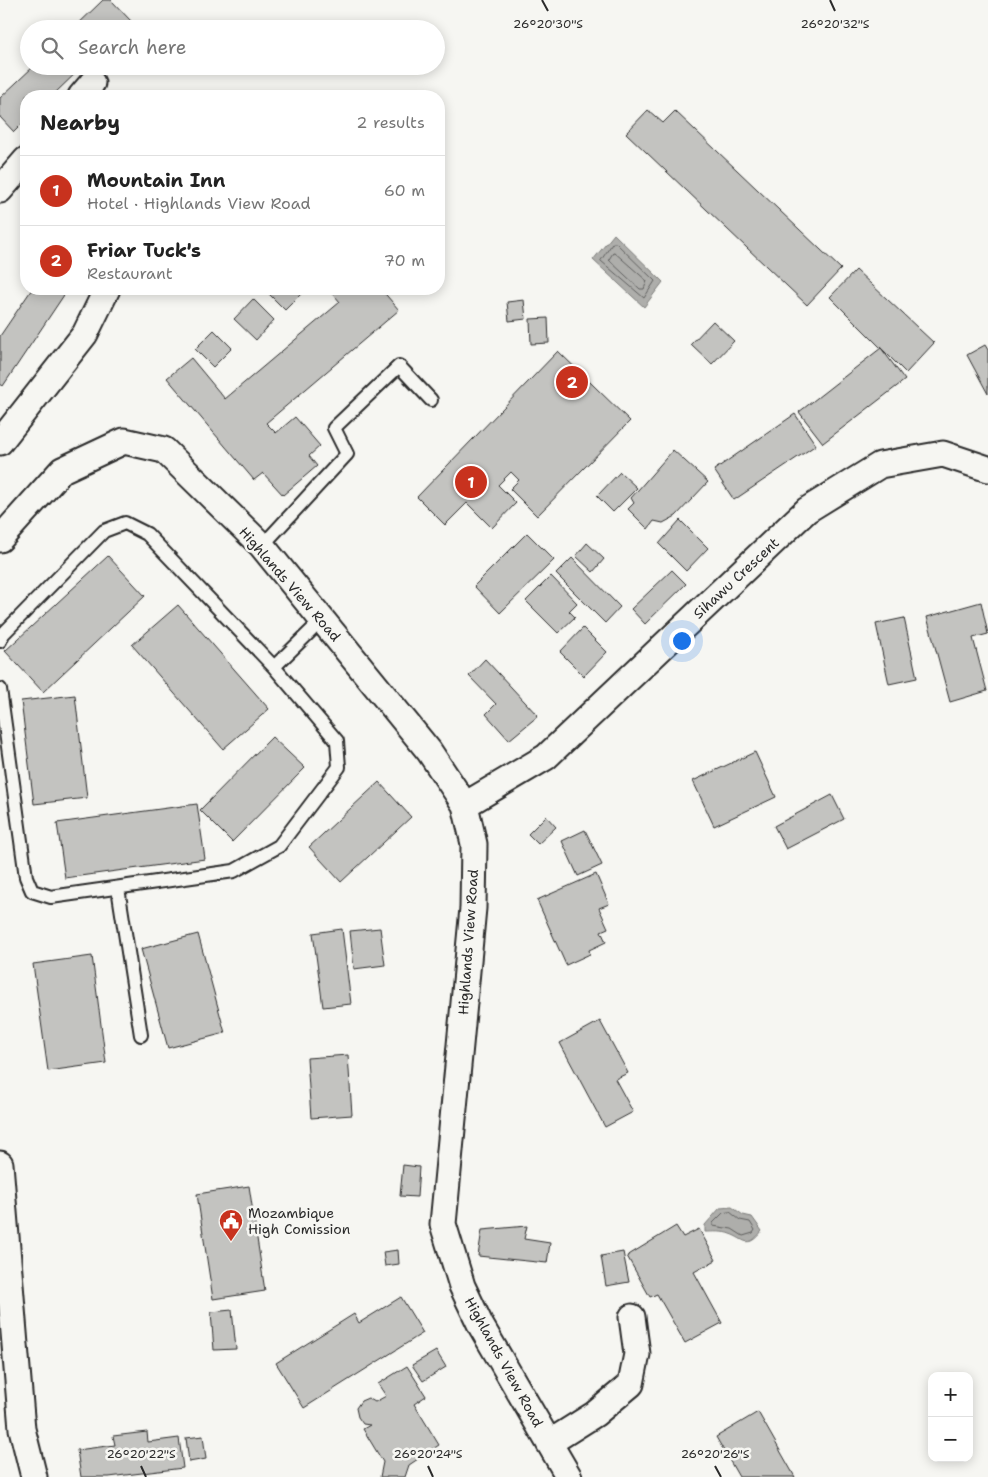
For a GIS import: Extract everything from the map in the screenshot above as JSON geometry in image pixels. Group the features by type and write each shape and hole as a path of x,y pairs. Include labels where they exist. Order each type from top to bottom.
{"street":[{"path":"0,190 20,167"},
{"path":"0,442 85,334 104,295"},
{"name":"Highlands View Road","path":"0,539 62,470 124,441 164,450 262,546 429,751 465,806 474,844 473,908 443,1224 462,1286 473,1310 569,1477"},
{"name":"Sihawu Crescent","path":"465,806 546,757 807,510 880,465 943,454 988,470"},
{"path":"0,1164 22,1429 34,1477"},
{"path":"549,1443 595,1414 631,1384 637,1354 632,1317"}],"lane":[{"path":"262,546 347,454 334,428 399,366 431,400"},
{"path":"0,641 3,634 104,530 126,522 147,534 274,666 337,741 340,767 279,846 234,871 51,897 32,891 26,877 0,690"},
{"path":"274,666 322,620"},
{"path":"118,888 141,1035"}],"water":[{"path":"614,234 663,282 644,307 593,260"},
{"path":"732,1207 743,1215 752,1217 762,1231 753,1240 746,1242 724,1232 705,1232 705,1225 720,1208"}],"building":[{"path":"103,0 111,0 130,20 82,20"},
{"path":"24,75 74,75 58,90 20,90 20,126 14,132 0,117 0,98"},
{"path":"648,110 663,123 675,111 841,269 807,305 626,133"},
{"path":"856,270 934,343 906,373 830,297"},
{"path":"28,295 64,295 3,386 0,384 0,336"},
{"path":"270,295 300,295 285,310"},
{"path":"334,295 386,295 399,310 266,423 276,433 295,417 320,446 309,456 317,466 283,495 263,473 254,480 167,378 191,358 225,399 340,302"},
{"path":"253,299 274,320 256,340 234,319"},
{"path":"524,300 526,319 509,321 507,302"},
{"path":"548,318 549,343 531,344 530,319"},
{"path":"713,321 734,341 712,364 691,344"},
{"path":"214,330 232,348 213,367 195,349"},
{"path":"985,345 988,350 988,394 967,355"},
{"path":"881,348 905,380 823,443 799,412"},
{"path":"558,351 630,421 537,516 510,489 519,480 511,472 498,485 516,503 492,528 467,503 445,525 417,497"},
{"path":"795,414 816,445 734,500 714,470"},
{"path":"673,450 708,482 676,516 663,523 654,521 648,529 628,509 634,503 631,498"},
{"path":"620,472 637,488 613,512 597,496"},
{"path":"680,520 708,548 686,571 659,544"},
{"path":"527,533 554,560 500,613 474,586"},
{"path":"587,543 604,559 593,572 576,556"},
{"path":"108,556 145,596 43,692 5,651"},
{"path":"572,558 620,607 605,623 556,574"},
{"path":"672,570 686,584 645,624 631,609"},
{"path":"551,576 577,603 569,611 575,617 558,633 526,601"},
{"path":"981,602 988,634 973,638 987,691 950,702 927,617"},
{"path":"178,605 269,709 223,749 132,645"},
{"path":"904,618 917,678 889,684 876,624"},
{"path":"583,628 607,652 584,676 560,652"},
{"path":"485,659 538,716 509,740 486,714 496,704 469,676"},
{"path":"75,695 87,798 34,804 21,701"},
{"path":"272,737 305,768 232,842 200,810"},
{"path":"755,752 776,797 714,826 693,781"},
{"path":"379,782 411,817 341,882 309,847"},
{"path":"832,795 844,819 786,849 774,826"},
{"path":"197,804 205,859 65,878 57,823"},
{"path":"546,816 556,827 538,844 528,834"},
{"path":"585,830 602,865 578,876 562,841"},
{"path":"596,874 609,904 599,908 608,928 601,931 606,942 589,950 590,954 566,965 537,900"},
{"path":"380,928 385,965 354,969 350,931"},
{"path":"342,929 351,1004 323,1007 313,933"},
{"path":"198,934 225,1033 168,1048 141,949"},
{"path":"92,956 106,1063 48,1071 33,964"},
{"path":"600,1021 628,1073 615,1079 633,1112 605,1127 560,1043"},
{"path":"348,1055 352,1115 311,1118 307,1058"},
{"path":"403,1165 419,1167 417,1197 400,1196"},
{"name":"Mozambique High Comission","path":"249,1186 265,1291 213,1299 197,1194"},
{"path":"527,1226 524,1239 550,1243 547,1263 478,1256 482,1230"},
{"path":"676,1226 683,1237 699,1229 716,1260 694,1272 722,1323 685,1343 657,1294 650,1297 627,1256"},
{"path":"398,1250 399,1264 385,1266 383,1252"},
{"path":"623,1252 629,1282 606,1286 601,1256"},
{"path":"401,1297 423,1333 304,1408 276,1363 354,1314 359,1323"},
{"path":"232,1310 236,1349 214,1350 211,1312"},
{"path":"436,1351 446,1367 423,1381 412,1365"},
{"path":"407,1366 426,1396 414,1404 439,1445 409,1465 405,1477 380,1477 383,1462 363,1429 370,1425 363,1424 358,1417 356,1408 361,1401 368,1398 375,1402 386,1396 378,1384"},
{"path":"758,1412 795,1477 739,1477 716,1437"},
{"path":"147,1432 148,1442 179,1438 183,1468 109,1477 81,1477 77,1450 115,1445 113,1436"},
{"path":"203,1436 206,1459 189,1462 186,1438"}],"place":[{"name":"Friar Tuck's","path":"572,382"},
{"name":"Mountain Inn","path":"471,482"},
{"name":"Mozambique High Comission","path":"231,1242"}]}
